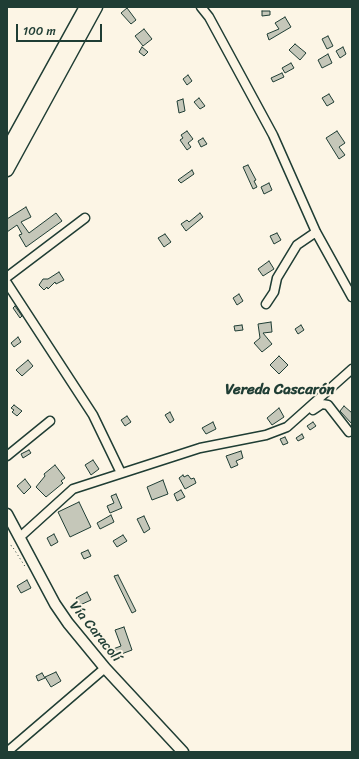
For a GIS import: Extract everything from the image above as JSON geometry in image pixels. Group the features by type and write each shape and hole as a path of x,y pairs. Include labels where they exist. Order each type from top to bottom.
{"highway":[{"path":"7,150 86,7"},
{"path":"7,170 96,7"}],"main road":[{"name":"Vía Caracolí","path":"7,514 55,604 68,623 105,668 183,752"}],"street":[{"path":"201,7 209,17 273,136 316,232 352,297"},
{"path":"7,277 85,218"},
{"path":"266,304 274,292 277,278 297,245 316,232"},
{"path":"7,283 93,414 121,473"},
{"path":"20,537 74,489 200,448 276,432 287,427 352,369"},
{"path":"302,415 325,404 349,432"},
{"path":"7,456 50,422"},
{"path":"7,752 105,668"}],"path":[{"path":"7,544 12,546 26,568 29,570 36,569"}],"building":[{"path":"127,8 136,20 131,24 121,13"},
{"path":"262,11 270,11 270,15 262,16"},
{"path":"285,17 291,27 269,40 267,34 279,29 275,23"},
{"path":"144,29 152,39 143,46 135,36"},
{"path":"328,36 333,46 327,49 322,39"},
{"path":"295,44 306,53 300,60 289,50"},
{"path":"142,47 148,52 144,56 139,52"},
{"path":"343,47 346,54 340,58 336,51"},
{"path":"328,54 332,63 322,68 318,60"},
{"path":"291,63 294,68 285,73 282,68"},
{"path":"282,73 284,77 273,82 271,78"},
{"path":"188,75 192,81 187,85 183,79"},
{"path":"329,94 334,102 327,106 322,98"},
{"path":"199,98 205,106 200,109 194,102"},
{"path":"183,99 185,111 179,113 177,101"},
{"path":"187,131 193,139 188,143 191,147 187,150 180,140 183,138 181,135"},
{"path":"337,131 345,143 339,147 345,155 339,159 326,138"},
{"path":"203,138 207,144 201,147 198,141"},
{"path":"248,165 256,180 254,181 257,187 253,189 243,167"},
{"path":"192,170 194,174 181,183 178,180"},
{"path":"269,183 272,190 264,194 261,187"},
{"path":"26,207 31,217 21,222 29,233 56,213 62,221 26,247 19,235 22,234 17,225 7,232 7,219"},
{"path":"200,213 203,217 186,231 181,224 187,220 189,222"},
{"path":"277,233 281,240 274,244 270,236"},
{"path":"165,234 171,242 164,247 158,238"},
{"path":"269,261 274,269 263,276 258,269"},
{"path":"59,272 64,280 56,284 55,282 48,289 47,287 44,290 39,285 43,279 48,279"},
{"path":"239,294 243,301 237,305 233,298"},
{"path":"15,306 22,316 20,318 13,308"},
{"path":"271,322 272,332 263,333 272,344 262,352 254,343 260,338 258,324"},
{"path":"242,325 243,330 235,331 234,326"},
{"path":"301,325 304,330 298,334 295,329"},
{"path":"18,337 21,342 14,347 11,343"},
{"path":"279,356 288,365 279,374 270,365"},
{"path":"28,360 33,366 22,376 16,370"},
{"path":"14,405 22,411 17,416 12,412 14,410 11,408"},
{"path":"344,406 352,413 352,424 340,411"},
{"path":"279,408 284,417 272,425 267,418"},
{"path":"170,412 174,420 170,423 165,415"},
{"path":"127,416 131,422 125,426 121,420"},
{"path":"213,422 216,429 206,434 202,428"},
{"path":"313,422 316,426 310,430 307,426"},
{"path":"302,434 304,438 298,441 296,438"},
{"path":"285,437 288,443 283,445 280,439"},
{"path":"29,450 31,453 23,458 21,454"},
{"path":"241,451 243,458 236,461 238,465 231,468 226,456"},
{"path":"93,460 99,469 91,475 85,465"},
{"path":"55,465 65,478 61,481 63,483 46,497 36,487 45,476 44,474"},
{"path":"183,475 184,477 188,475 191,479 194,478 196,483 185,489 179,478"},
{"path":"25,479 31,487 24,494 17,486"},
{"path":"163,480 168,494 152,500 147,487"},
{"path":"181,490 185,497 177,501 174,494"},
{"path":"116,494 122,508 110,513 107,506 114,503 111,496"},
{"path":"79,502 91,527 70,537 58,512"},
{"path":"111,515 114,522 100,529 97,523"},
{"path":"144,516 150,529 144,533 137,519"},
{"path":"54,534 58,542 51,546 47,538"},
{"path":"123,535 127,541 117,547 113,541"},
{"path":"88,550 91,556 84,559 81,553"},
{"path":"118,575 136,611 132,613 114,576"},
{"path":"27,580 31,588 21,593 17,586"},
{"path":"87,592 91,600 80,605 76,598"},
{"path":"124,627 132,650 116,656 113,649 121,646 115,630"},
{"path":"56,672 61,681 51,687 45,677"},
{"path":"42,673 45,678 38,681 36,676"}],"district":[{"name":"Vereda Cascarón","path":"280,390"}]}
